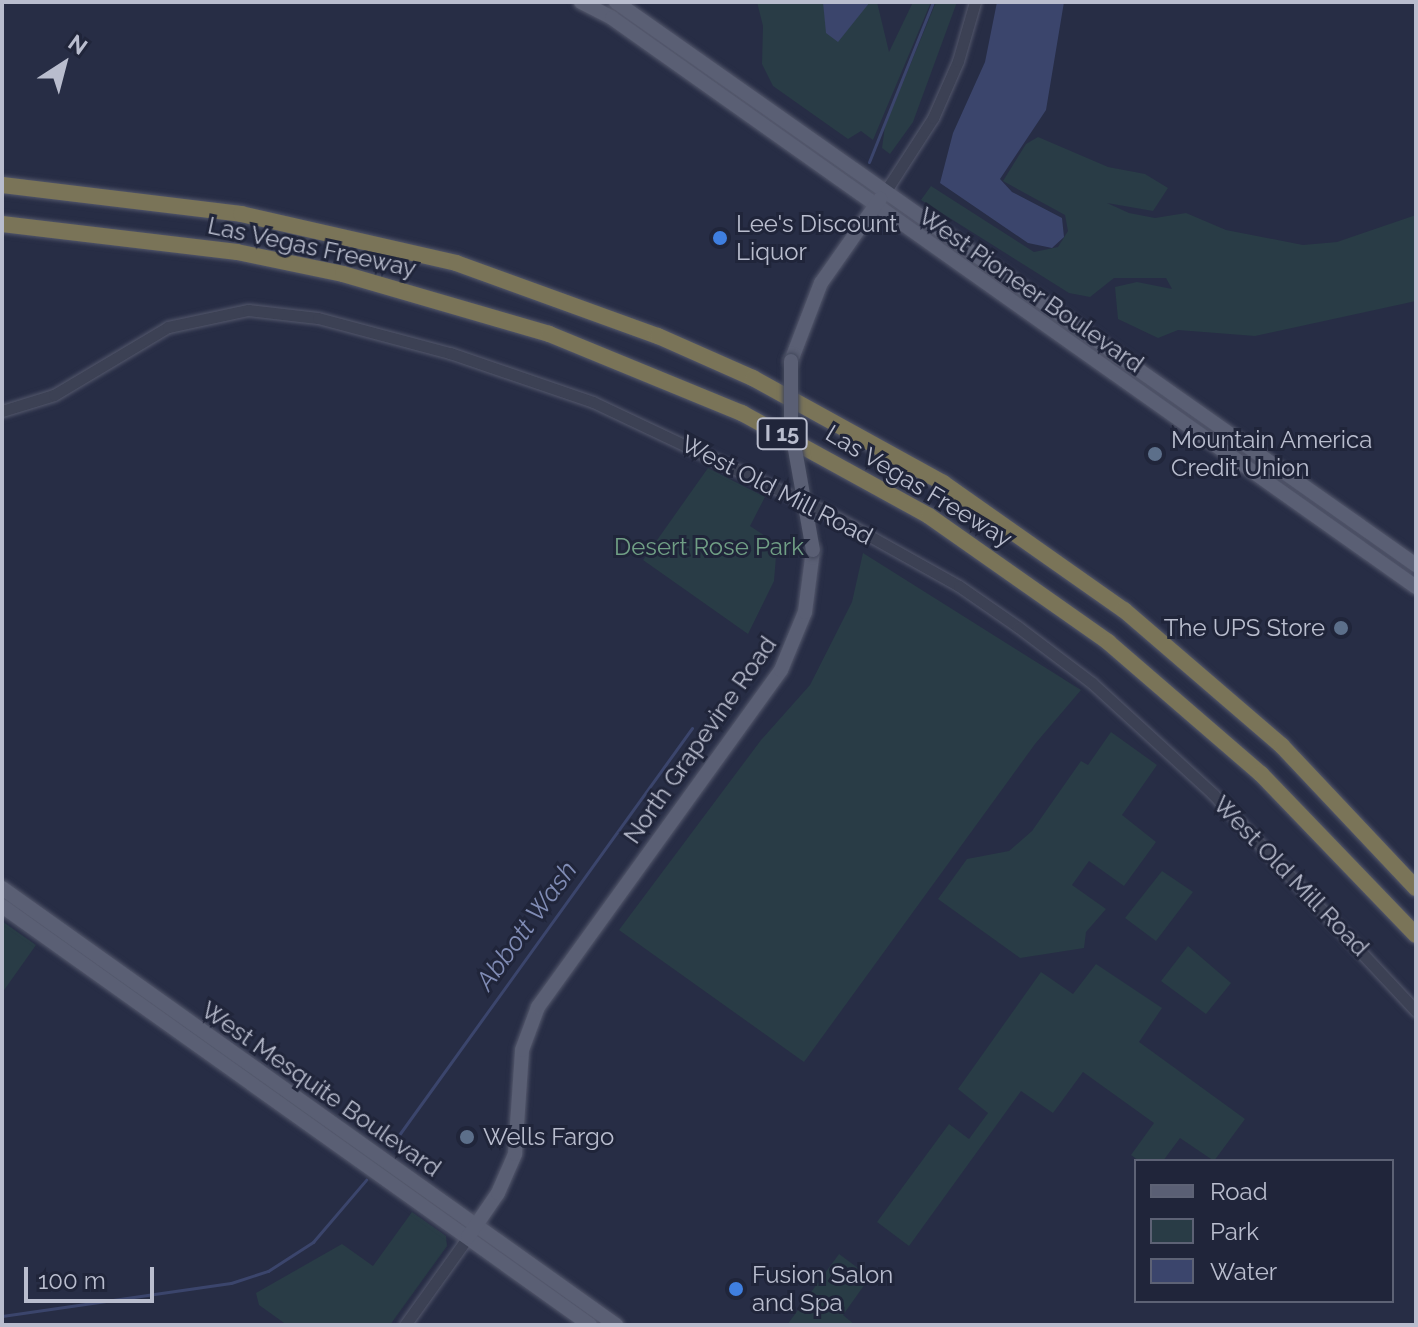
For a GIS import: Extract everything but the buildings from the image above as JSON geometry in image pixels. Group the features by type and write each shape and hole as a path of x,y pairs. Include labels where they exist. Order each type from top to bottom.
{"highway":[{"name":"Las Vegas Freeway","path":"2,185 241,214 456,263 658,336 753,378 943,483 1124,610 1282,746 1416,888"},
{"name":"Las Vegas Freeway","path":"2,224 222,250 343,274 549,334 742,413 929,516 1108,642 1261,774 1416,935"}],"main road":[{"name":"West Pioneer Boulevard","path":"581,2 612,18 1416,587"},
{"name":"West Pioneer Boulevard","path":"616,2 887,189 1416,565"},
{"name":"North Grapevine Road","path":"472,1231 515,1154 522,1050 538,1007 781,670 805,612 813,550 791,427 791,361 821,283 887,189"},
{"path":"1225,453 1236,450 1283,480 1299,482"},
{"name":"West Mesquite Boulevard","path":"2,888 254,1078"},
{"name":"West Mesquite Boulevard","path":"2,906 472,1231 616,1325"},
{"name":"West Mesquite Boulevard","path":"472,1231 590,1325"}],"street":[{"path":"887,189 933,118 958,61 975,2"},
{"name":"West Old Mill Road","path":"2,411 54,395 168,327 248,310 282,312 362,329 593,402 832,515 959,586 1018,627 1103,693 1213,794 1416,1011"},
{"path":"405,1325 472,1231"}],"green space":[{"path":"757,2 877,2 889,52 913,2 931,2 873,140 861,131 848,139 773,86 762,64 763,26"},
{"path":"936,2 957,2 913,122 890,154 882,148 885,126"},
{"path":"1038,137 1108,167 1145,174 1168,188 1153,211 1107,203 1129,213 1155,218 1186,213 1226,230 1303,245 1337,242 1416,215 1416,301 1255,336 1178,330 1158,338 1118,319 1115,287 1137,282 1172,289 1166,278 1114,278 1090,297 1069,293 921,200 931,186 1034,252 1058,247 1068,231 1065,215 1003,181 1026,144"},
{"name":"Desert Rose Park","path":"708,468 765,497 750,526 777,544 774,581 748,634 643,560"},
{"path":"863,553 1081,690 1035,744 804,1062 619,930 761,740 810,685 852,602"},
{"path":"1111,732 1157,765 1122,815 1156,842 1124,886 1089,861 1072,885 1106,909 1086,932 1084,948 1020,958 938,899 967,859 1009,851 1032,831 1081,761 1088,765"},
{"path":"1162,871 1193,892 1156,941 1125,918"},
{"path":"2,921 36,945 2,993"},
{"path":"1188,946 1231,983 1206,1014 1161,981"},
{"path":"1096,964 1162,1008 1139,1042 1245,1119 1215,1159 1180,1138 1164,1159 1136,1159 1131,1155 1154,1123 1083,1072 1053,1113 1021,1091 909,1246 877,1222 949,1124 969,1139 988,1113 958,1089 1041,972 1073,994"},
{"path":"412,1212 446,1236 447,1246 390,1325 287,1325 259,1305 256,1293 342,1244 373,1266"},
{"path":"839,1254 870,1277 843,1315 855,1325 787,1325"}],"water":[{"path":"823,2 870,2 838,42 826,33"},
{"path":"997,2 1064,2 1046,110 1000,179 1012,192 1062,218 1064,237 1052,248 1028,243 940,183 953,133 985,62"}],"waterway":[{"name":"Abbott Wash","path":"869,162 933,2"},
{"name":"Abbott Wash","path":"391,1146 692,728"},
{"name":"Abbott Wash","path":"2,1316 231,1283 268,1271 313,1242 366,1180"}],"place":[{"name":"Lee's Discount Liquor","path":"720,238"},
{"name":"Mountain America Credit Union","path":"1155,454"},
{"name":"The UPS Store","path":"1341,628"},
{"name":"Wells Fargo","path":"467,1137"},
{"name":"Fusion Salon and Spa","path":"736,1289"}]}
